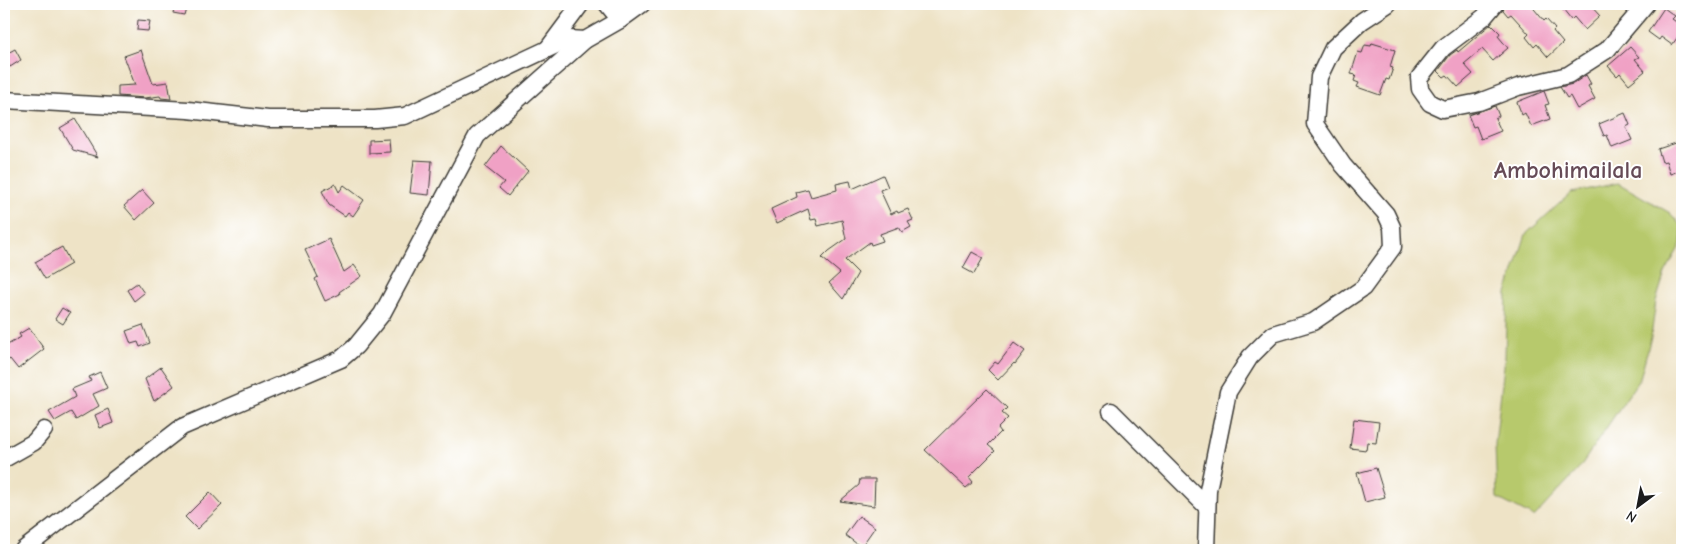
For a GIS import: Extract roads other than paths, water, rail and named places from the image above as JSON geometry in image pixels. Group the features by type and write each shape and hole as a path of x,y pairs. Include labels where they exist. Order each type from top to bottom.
{"street":[{"path":"548,49 581,4"},
{"path":"606,4 620,20"},
{"path":"23,550 182,427 341,360 356,346 382,314 477,136 585,40 620,20 642,4"},
{"path":"1206,550 1208,490 1228,392 1250,356 1273,334 1313,322 1363,288 1393,247 1392,227 1386,214 1343,165 1315,124 1319,76 1333,48 1362,21 1388,4"},
{"path":"1495,4 1484,17 1443,48 1419,78 1420,89 1430,103 1443,108 1479,102 1518,87 1568,75 1607,50 1646,4"},
{"path":"4,100 188,110 268,119 375,119 405,116 569,39 585,40"},
{"path":"1111,411 1208,507"},
{"path":"4,459 34,442 44,430"}],"district":[{"name":"Ambohimailala","path":"1568,170"}]}
